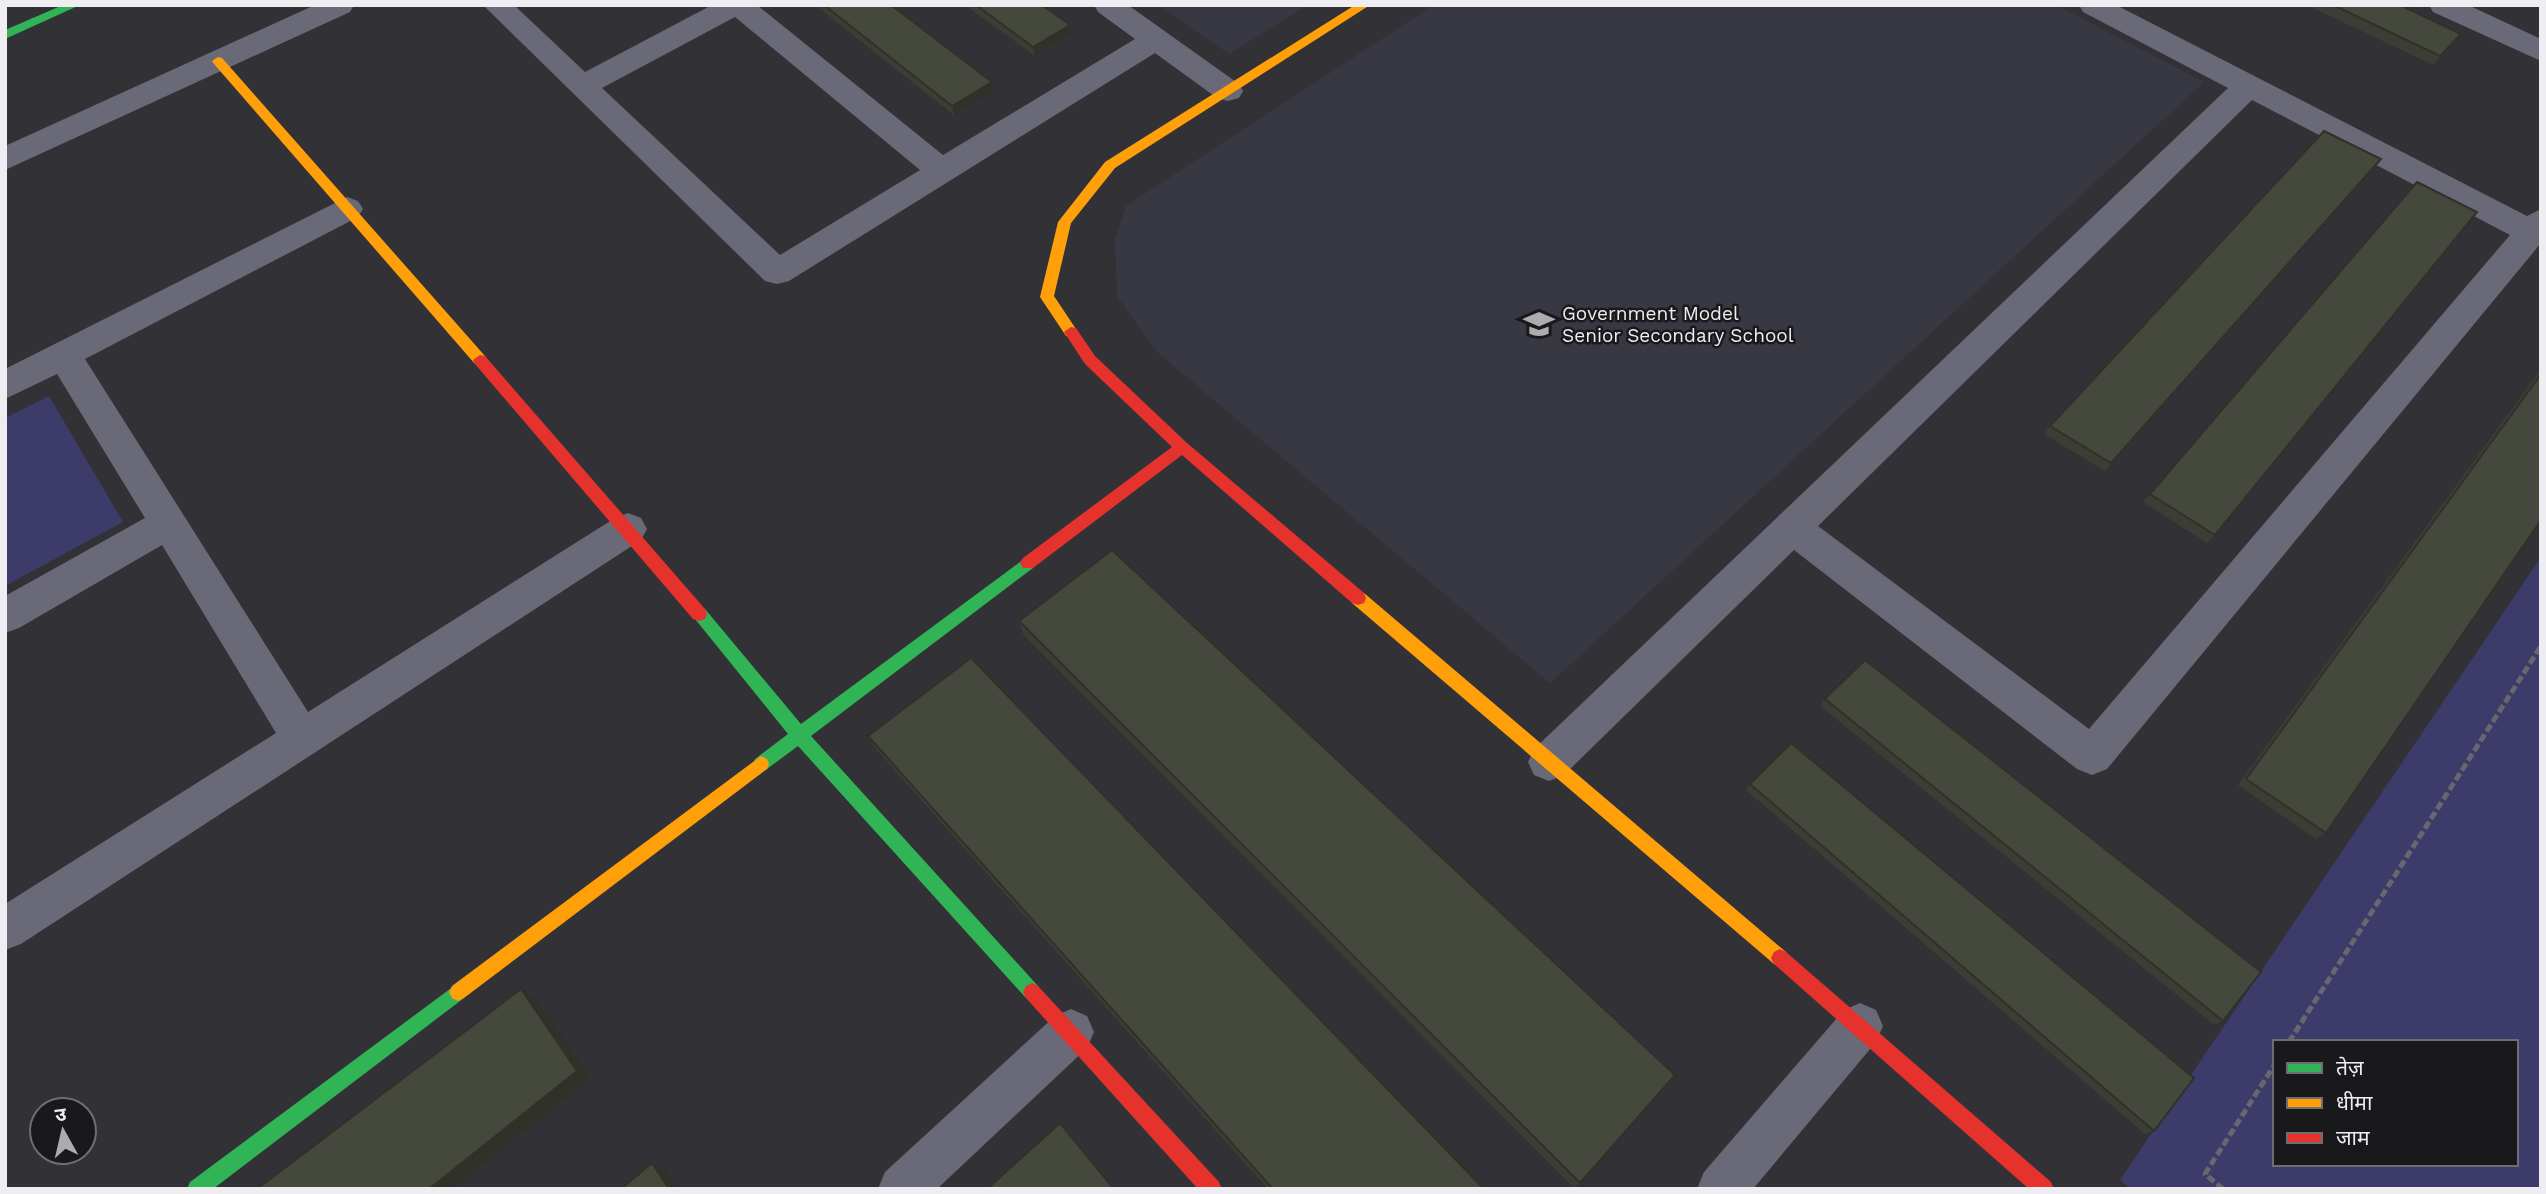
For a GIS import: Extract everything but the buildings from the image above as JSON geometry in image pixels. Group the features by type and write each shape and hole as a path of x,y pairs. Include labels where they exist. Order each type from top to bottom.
{"street":[{"path":"5,35 74,5"},
{"path":"5,159 340,5"},
{"path":"497,5 777,272 1156,39"},
{"path":"582,86 737,5 942,171"},
{"path":"1108,5 1228,91"},
{"path":"1364,5 1110,165 1065,222 1047,297 1090,360 1182,447 1860,1027 2044,1189"},
{"path":"1792,527 2092,757 2536,226 2248,86 2093,5"},
{"path":"2444,5 2541,51"},
{"path":"218,61 628,529 799,735 1212,1189"},
{"path":"1549,762 2248,86"},
{"path":"5,384 347,209"},
{"path":"64,355 302,739"},
{"path":"197,1189 1182,447"},
{"path":"5,616 169,523"},
{"path":"5,929 628,529"},
{"path":"1721,1189 1860,1027"},
{"path":"902,1189 1070,1032"}],"path":[{"path":"2290,1040 2541,646"},
{"path":"2223,1189 2205,1174 2273,1067"}],"shaded area":[{"path":"1159,5 1307,5 1229,54"},
{"name":"Government Model Senior Secondary School","path":"1434,5 2056,5 2204,82 1550,683 1157,352 1117,296 1115,240 1126,206"},
{"path":"49,396 123,522 5,586 5,418"},
{"path":"2541,557 2541,1189 2130,1189 2120,1180"}],"traffic: fast":[{"path":"5,35 74,5"},
{"path":"761,764 1028,563"},
{"path":"699,614 799,735 1032,992"},
{"path":"197,1189 458,992"}],"traffic: slow":[{"path":"1071,332 1047,297 1065,222 1110,165 1364,5"},
{"path":"218,61 480,360"},
{"path":"1358,598 1780,958"},
{"path":"458,992 761,764"}],"traffic: jam":[{"path":"1071,332 1090,360 1182,447 1358,598"},
{"path":"480,360 699,614"},
{"path":"1028,563 1182,447"},
{"path":"1780,958 2044,1189"},
{"path":"1032,992 1212,1189"}],"place":[{"name":"Government Model Senior Secondary School","path":"1539,324"}]}
